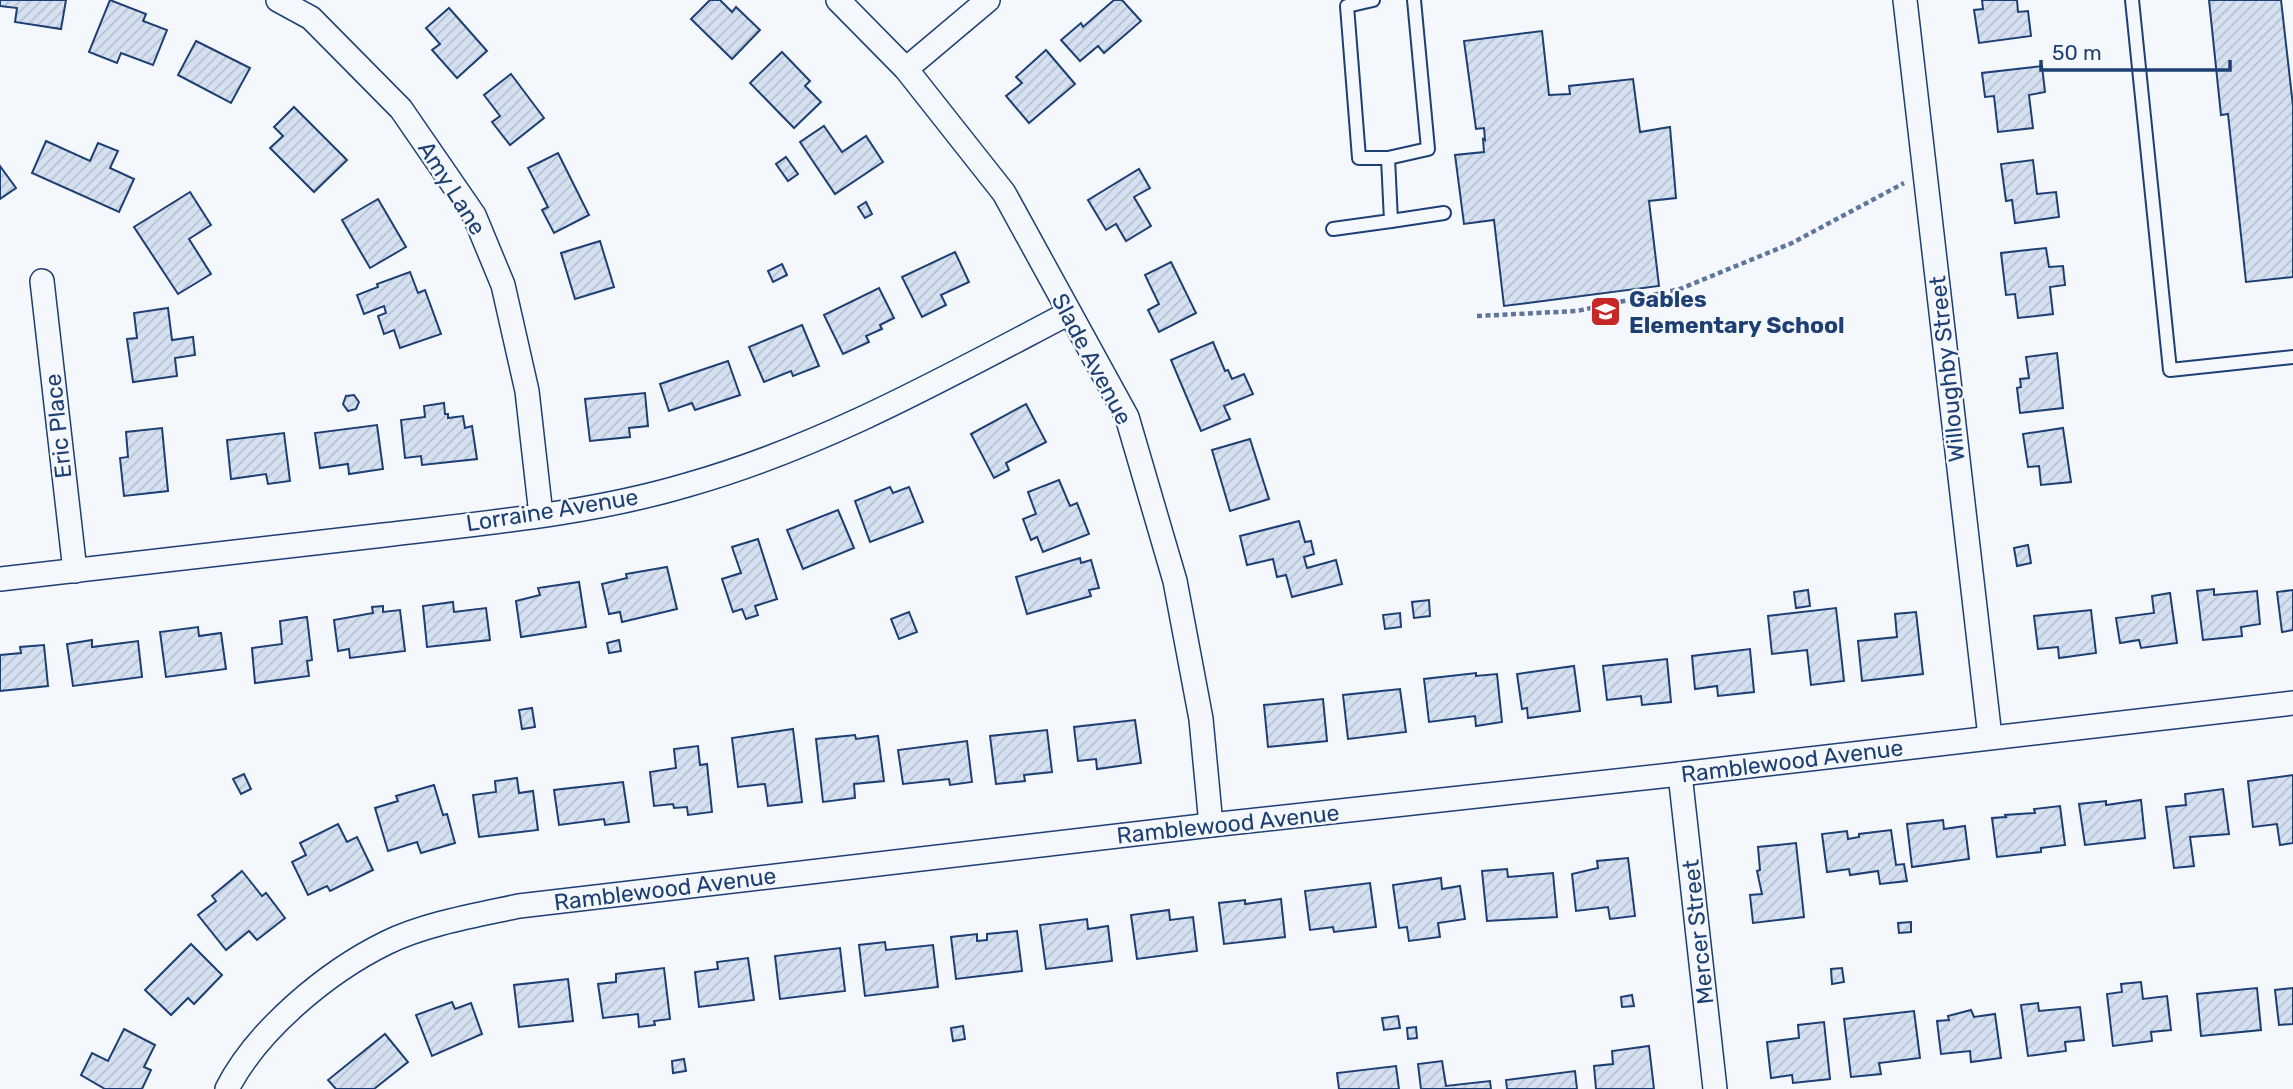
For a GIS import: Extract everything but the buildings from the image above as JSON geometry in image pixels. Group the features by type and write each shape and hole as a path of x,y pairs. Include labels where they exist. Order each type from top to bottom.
{"street":[{"name":"Amy Lane","path":"278,0 312,18 401,109 474,215 503,285 527,391 541,515"},
{"name":"Slade Avenue","path":"838,0 906,69 1004,193 1127,417 1175,581 1200,719 1211,825"},
{"path":"906,69 988,0"},
{"name":"Willoughby Street","path":"1905,0 1990,737"},
{"name":"Eric Place","path":"42,281 75,571"},
{"name":"Lorraine Avenue","path":"0,579 541,515 685,486 745,467 825,435 922,391 1069,313"},
{"name":"Ramblewood Avenue","path":"228,1089 274,1023 331,977 386,943 457,919 519,906 2293,703"},
{"name":"Mercer Street","path":"1680,774 1715,1089"}],"lane":[{"path":"1373,0 1347,6 1359,158 1388,158 1428,149 1414,0"},
{"path":"2132,0 2170,370 2293,357"},
{"path":"1388,158 1391,221"},
{"path":"1333,229 1444,213"}],"path":[{"path":"1477,316 1577,311 1681,289 1791,243 1925,172"}],"place":[{"name":"Gables Elementary School","path":"1606,312"}]}
